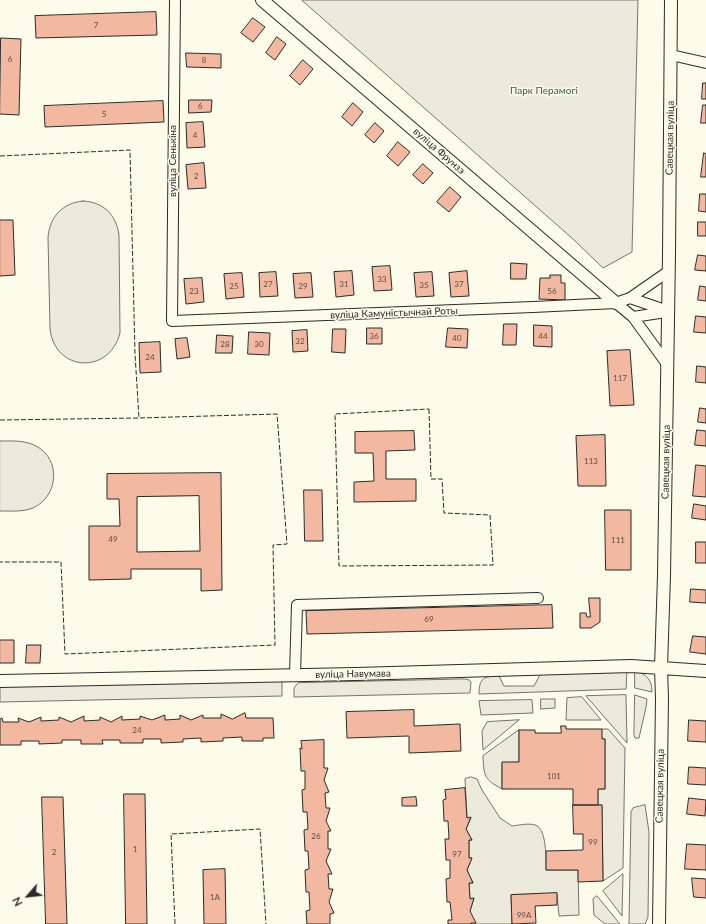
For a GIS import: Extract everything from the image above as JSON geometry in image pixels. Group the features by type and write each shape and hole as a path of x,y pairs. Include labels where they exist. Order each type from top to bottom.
{"street":[{"name":"вуліца Сенькіна","path":"172,321 175,0"},
{"name":"вуліца Фрунзэ","path":"262,0 633,317 667,364"},
{"name":"Савецкая вуліца","path":"659,924 662,698 661,668 669,272 671,0"},
{"path":"671,55 706,63"},
{"path":"616,303 630,298 669,272"},
{"path":"630,298 668,311"},
{"name":"вуліца Камуністычнай Роты","path":"172,321 533,308 616,303"},
{"path":"633,317 668,311"},
{"path":"295,675 297,605 538,598"},
{"name":"вуліца Навумава","path":"0,681 631,666 706,671"}],"green space":[{"name":"Парк Перамогі","path":"302,0 638,0 632,252 603,268 573,239"},
{"path":"83,201 97,204 107,210 115,221 119,235 120,333 114,347 105,356 94,362 83,363 71,360 62,354 54,343 50,329 48,237 51,223 58,212 69,205"},
{"path":"0,441 18,441 32,444 44,452 50,459 54,477 52,487 42,502 33,508 21,511 0,511"},
{"path":"627,671 626,689 479,694 481,681 486,677 499,676 504,686 534,686 541,673"},
{"path":"635,671 648,678 651,684 652,692 635,688"},
{"path":"465,679 471,682 470,693 294,697 294,688 298,683"},
{"path":"282,681 282,696 0,702 0,687"},
{"path":"626,695 627,743 586,696"},
{"path":"635,695 647,699 639,738 635,738 634,735"},
{"path":"582,697 601,720 566,720 567,698"},
{"path":"541,699 555,699 555,708 541,709"},
{"path":"532,700 533,713 481,715 479,701"},
{"path":"519,720 483,750 482,731 487,722"},
{"path":"602,729 608,729 625,748 623,868 603,881 602,805 598,805 598,789 605,789 605,739 602,739"},
{"path":"519,730 519,762 502,763 502,789 486,777 483,756"},
{"path":"471,777 477,779 482,790 500,818 512,826 530,824 539,827 544,838 546,870 578,870 579,915 559,916 557,894 511,895 512,924 471,924 470,911 474,898 470,899 469,883 473,883 467,870 472,858 469,858 469,840 472,840 466,829 471,818 467,818 465,779"},
{"path":"645,805 649,832 648,917 645,924 629,924 631,812 633,808"},
{"path":"623,874 622,916 603,891"},
{"path":"597,896 620,924 605,924 594,915 593,899"}],"building":[{"path":"156,12 157,35 36,38 35,16"},
{"path":"253,18 265,27 253,42 241,33"},
{"path":"277,37 286,44 275,60 266,53"},
{"path":"1,38 21,39 19,115 0,114"},
{"path":"186,53 221,54 221,68 187,67"},
{"path":"303,60 313,69 300,85 290,76"},
{"path":"703,83 706,83 706,99 702,99"},
{"path":"189,100 212,100 211,112 189,113"},
{"path":"163,101 164,122 45,127 44,106"},
{"path":"353,103 363,112 352,126 342,117"},
{"path":"703,105 706,105 706,123 701,123"},
{"path":"203,122 205,147 187,148 186,123"},
{"path":"375,123 384,131 374,143 365,135"},
{"path":"398,142 410,152 398,166 387,156"},
{"path":"704,153 706,154 706,177 701,177"},
{"path":"204,163 206,188 188,189 186,165"},
{"path":"423,164 433,173 423,184 413,175"},
{"path":"450,187 461,197 449,212 437,202"},
{"path":"700,194 706,194 706,212 699,211"},
{"path":"0,220 13,220 15,275 0,276"},
{"path":"698,222 706,222 706,236 698,236"},
{"path":"698,255 706,256 706,271 695,270"},
{"path":"511,263 527,264 526,279 511,279"},
{"path":"390,266 392,290 374,291 372,267"},
{"path":"352,271 354,295 336,297 334,272"},
{"path":"467,271 469,296 451,297 449,273"},
{"path":"276,272 278,296 260,297 259,273"},
{"path":"432,272 434,296 416,297 414,273"},
{"path":"242,273 244,297 226,299 224,274"},
{"path":"311,273 313,297 295,298 293,274"},
{"path":"550,275 561,275 561,283 565,283 565,300 539,299 540,278 550,278"},
{"path":"202,278 204,302 186,304 184,279"},
{"path":"700,286 706,287 706,301 698,300"},
{"path":"696,316 706,317 706,333 694,332"},
{"path":"504,324 517,324 516,345 503,345"},
{"path":"534,325 552,326 552,347 534,346"},
{"path":"367,328 382,328 382,344 367,344"},
{"path":"448,328 468,329 467,348 446,347"},
{"path":"333,329 346,329 345,353 332,352"},
{"path":"307,330 308,351 293,352 292,331"},
{"path":"249,332 270,333 269,355 248,354"},
{"path":"217,335 233,336 232,353 216,353"},
{"path":"187,338 190,357 177,359 175,339"},
{"path":"160,342 161,372 140,373 139,343"},
{"path":"630,350 634,405 610,406 607,351"},
{"path":"697,366 706,367 706,383 696,382"},
{"path":"700,408 706,409 706,423 698,422"},
{"path":"697,430 706,431 706,446 695,445"},
{"path":"414,431 415,450 386,451 386,479 416,479 416,501 354,502 354,482 374,481 373,453 355,453 355,432"},
{"path":"605,435 606,486 578,486 576,436"},
{"path":"696,465 706,466 706,497 693,496"},
{"path":"221,473 222,590 201,591 201,569 131,569 131,579 89,580 89,526 120,526 119,499 107,499 107,474","holes":["199,496 200,551 137,552 137,497"]},
{"path":"304,490 322,490 323,541 305,541"},
{"path":"694,504 706,506 706,520 692,518"},
{"path":"605,510 631,510 631,570 606,570"},
{"path":"696,542 706,542 706,563 696,563"},
{"path":"691,589 706,590 706,603 690,602"},
{"path":"589,598 600,598 600,622 591,628 580,628 580,613 586,613 587,617 590,617"},
{"path":"552,605 553,628 307,634 306,611"},
{"path":"693,636 706,637 706,654 690,652"},
{"path":"0,640 14,640 14,663 0,663"},
{"path":"27,645 41,645 40,663 26,663"},
{"path":"414,710 414,726 460,724 461,751 409,753 409,736 347,738 346,712"},
{"path":"245,713 246,718 273,718 274,738 263,738 263,741 242,741 242,737 223,738 223,741 201,742 201,738 183,739 183,742 161,743 161,739 143,739 143,743 120,743 120,740 102,740 103,744 81,744 81,740 62,740 62,743 39,744 39,741 21,741 21,745 0,745 0,719 2,718 3,722 19,722 18,718 29,722 41,717 41,721 59,720 59,717 71,722 84,716 84,721 100,720 100,717 111,722 122,716 122,720 140,719 140,716 152,720 165,715 165,720 180,719 180,715 191,720 203,715 203,718 221,718 221,714 232,719"},
{"path":"689,720 706,721 706,742 688,741"},
{"path":"561,726 566,726 566,729 602,729 602,739 605,739 605,789 598,789 598,805 573,805 573,789 502,789 502,762 519,762 519,730 535,730 535,733 561,733"},
{"path":"324,740 324,768 328,768 324,780 329,792 325,793 326,808 330,808 326,821 331,831 328,831 328,849 331,849 326,861 332,874 328,874 329,889 333,889 329,902 334,913 330,914 330,924 307,924 306,911 310,910 309,892 306,892 305,870 309,869 308,851 305,851 304,830 308,829 307,812 303,812 302,790 305,789 305,771 301,771 300,748 302,749 301,741"},
{"path":"689,767 706,768 706,785 688,784"},
{"path":"465,788 467,818 471,817 466,829 472,840 469,840 469,858 472,858 467,870 473,883 469,883 470,899 474,898 470,911 476,923 448,924 448,920 452,920 450,902 447,902 446,879 450,878 450,860 446,860 445,839 449,839 448,821 444,821 443,800 446,799 445,790"},
{"path":"124,794 145,794 147,924 126,924"},
{"path":"42,797 63,797 67,924 46,924"},
{"path":"416,797 417,806 402,806 402,798"},
{"path":"689,798 706,800 705,816 687,814"},
{"path":"573,805 602,805 603,881 578,882 578,870 546,870 546,851 583,850 583,834 574,834"},
{"path":"687,844 706,845 706,870 685,869"},
{"path":"225,869 226,924 204,924 203,870"},
{"path":"692,878 706,879 706,898 694,897"},
{"path":"557,893 557,905 535,906 536,923 512,924 511,895"}],"fence":[{"path":"0,156 130,150 138,418"},
{"path":"429,409 431,479 442,479 444,513 490,515 493,565 339,566 335,414 429,409"},
{"path":"0,420 277,414 287,544 273,545 275,645 65,654 61,562 0,562"},
{"path":"175,924 171,834 260,829 266,924"}]}
